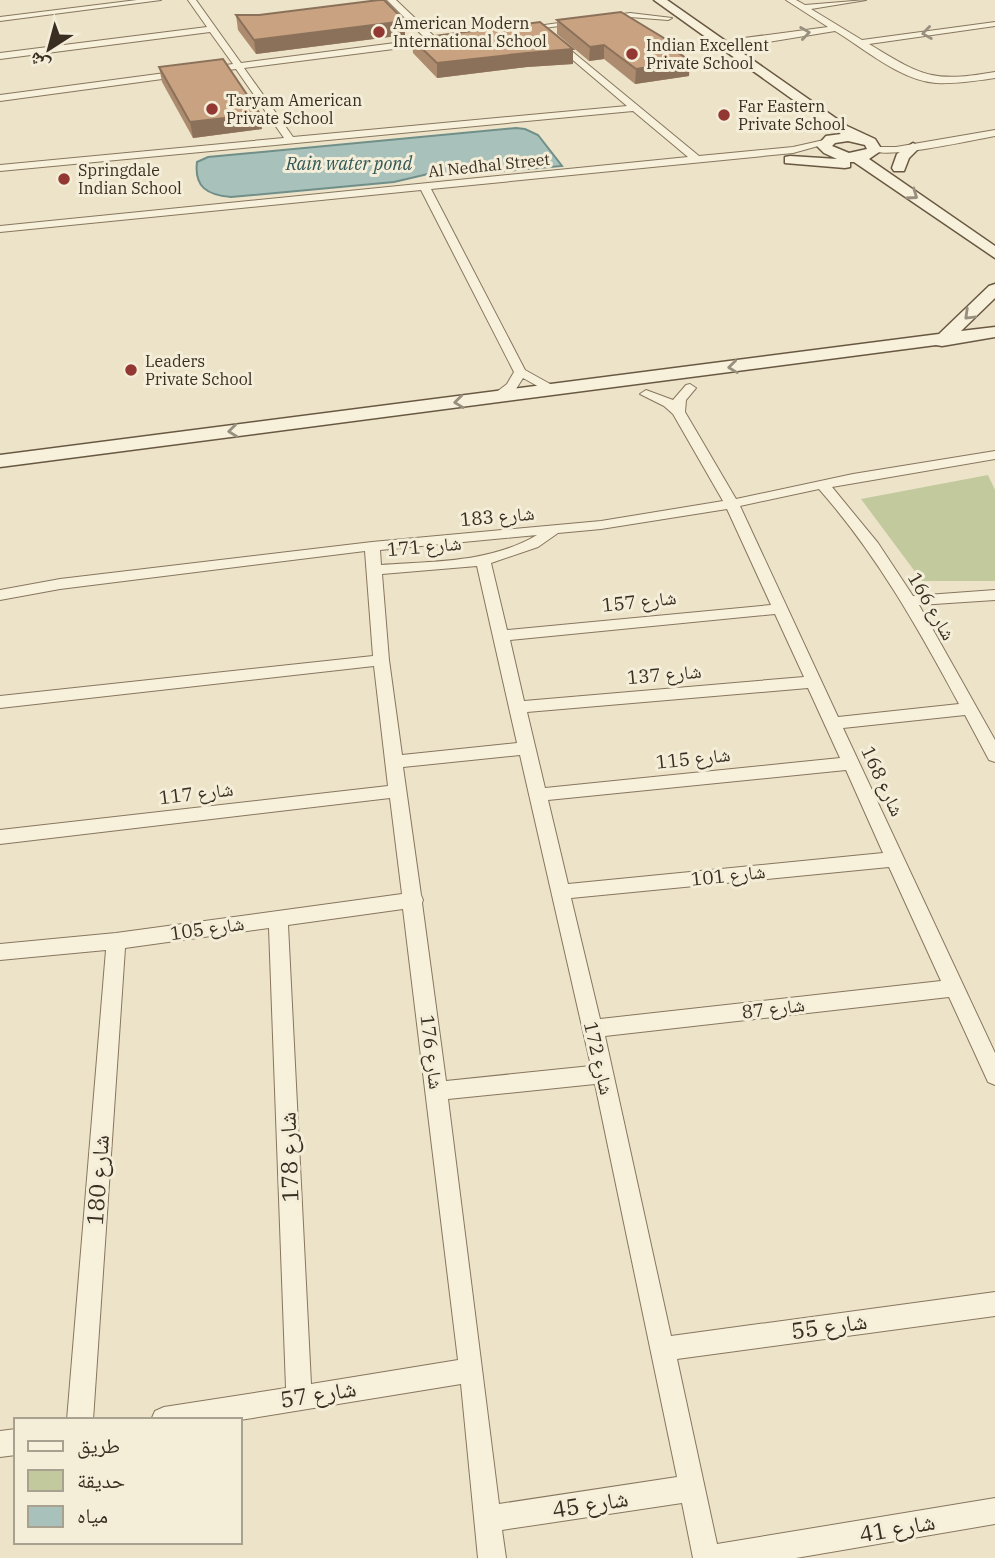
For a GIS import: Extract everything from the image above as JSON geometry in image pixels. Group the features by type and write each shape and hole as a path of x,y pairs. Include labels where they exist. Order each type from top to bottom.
{"street":[{"path":"0,19 158,0"},
{"path":"192,0 291,141"},
{"path":"391,0 433,41"},
{"path":"790,0 909,75 928,81 995,75"},
{"path":"803,8 862,0"},
{"path":"630,15 651,2"},
{"path":"651,2 668,18 822,130 827,141 825,149 840,155 857,157 995,253"},
{"path":"651,2 727,47 995,236"},
{"path":"512,30 630,15 668,18"},
{"path":"860,43 995,24"},
{"path":"539,27 696,159"},
{"path":"727,47 744,41 835,28"},
{"path":"0,56 212,29"},
{"path":"0,98 446,39"},
{"path":"983,77 995,83"},
{"path":"0,168 636,108"},
{"path":"827,141 913,147 995,133"},
{"name":"Al Nedhal Street","path":"0,229 793,150 827,141"},
{"path":"857,157 870,146"},
{"path":"899,168 902,157 913,147"},
{"name":"Al Nedhal Street","path":"605,168 670,170 840,155"},
{"path":"790,160 834,162 879,171"},
{"path":"425,187 520,372 555,390"},
{"path":"942,341 995,289"},
{"path":"0,461 942,341 995,332"},
{"path":"0,475 991,348"},
{"path":"496,397 512,386 520,372"},
{"path":"678,412 680,399 690,388"},
{"path":"646,394 669,403 678,412"},
{"name":"شارع 168","path":"678,412 732,504 954,988 990,1056 995,1076"},
{"name":"شارع 183","path":"0,595 60,584 372,546 555,530 732,504 822,484 993,459"},
{"name":"شارع 166","path":"822,484 869,537 995,756"},
{"name":"شارع 171","path":"374,570 483,560 520,550 555,530"},
{"name":"شارع 176","path":"372,546 393,762 414,900 472,1370 492,1558"},
{"name":"شارع 172","path":"483,560 603,1074 707,1558"},
{"path":"908,601 995,595"},
{"name":"شارع 157","path":"501,636 781,609"},
{"path":"0,702 381,660"},
{"name":"شارع 137","path":"517,707 814,682"},
{"path":"833,723 969,709"},
{"path":"393,762 527,748"},
{"name":"شارع 115","path":"538,795 852,763"},
{"name":"شارع 117","path":"0,837 398,791"},
{"name":"شارع 101","path":"560,892 895,859"},
{"name":"شارع 105","path":"0,952 116,941 414,900"},
{"name":"شارع 178","path":"278,918 299,1397"},
{"name":"شارع 180","path":"80,1418 116,941"},
{"name":"شارع 87","path":"592,1029 954,988"},
{"path":"437,1091 603,1074"},
{"name":"شارع 55","path":"662,1349 995,1304"},
{"name":"شارع 57","path":"176,1418 472,1370"},
{"name":"شارع 45","path":"488,1519 692,1488"},
{"name":"شارع 41","path":"716,1558 995,1511"}],"green space":[{"path":"988,475 995,490 995,581 922,581 861,499"}],"water":[{"name":"Rain water pond","path":"516,128 538,135 562,166 471,174 428,174 394,182 231,197 209,192 200,184 198,178 197,162 208,157"}],"building":[{"path":"384,0 405,21 254,40 236,15 259,15"},
{"path":"621,12 672,43 666,44 690,61 636,69 604,45 590,47 557,20"},
{"path":"540,22 573,49 437,63 412,39"},
{"path":"223,59 260,114 190,122 159,67"}],"place":[{"name":"American Modern International School","path":"379,32"},
{"name":"Indian Excellent Private School","path":"632,54"},
{"name":"Taryam American Private School","path":"212,109"},
{"name":"Far Eastern Private School","path":"724,115"},
{"name":"Springdale Indian School","path":"64,179"},
{"name":"Leaders Private School","path":"131,370"}]}
